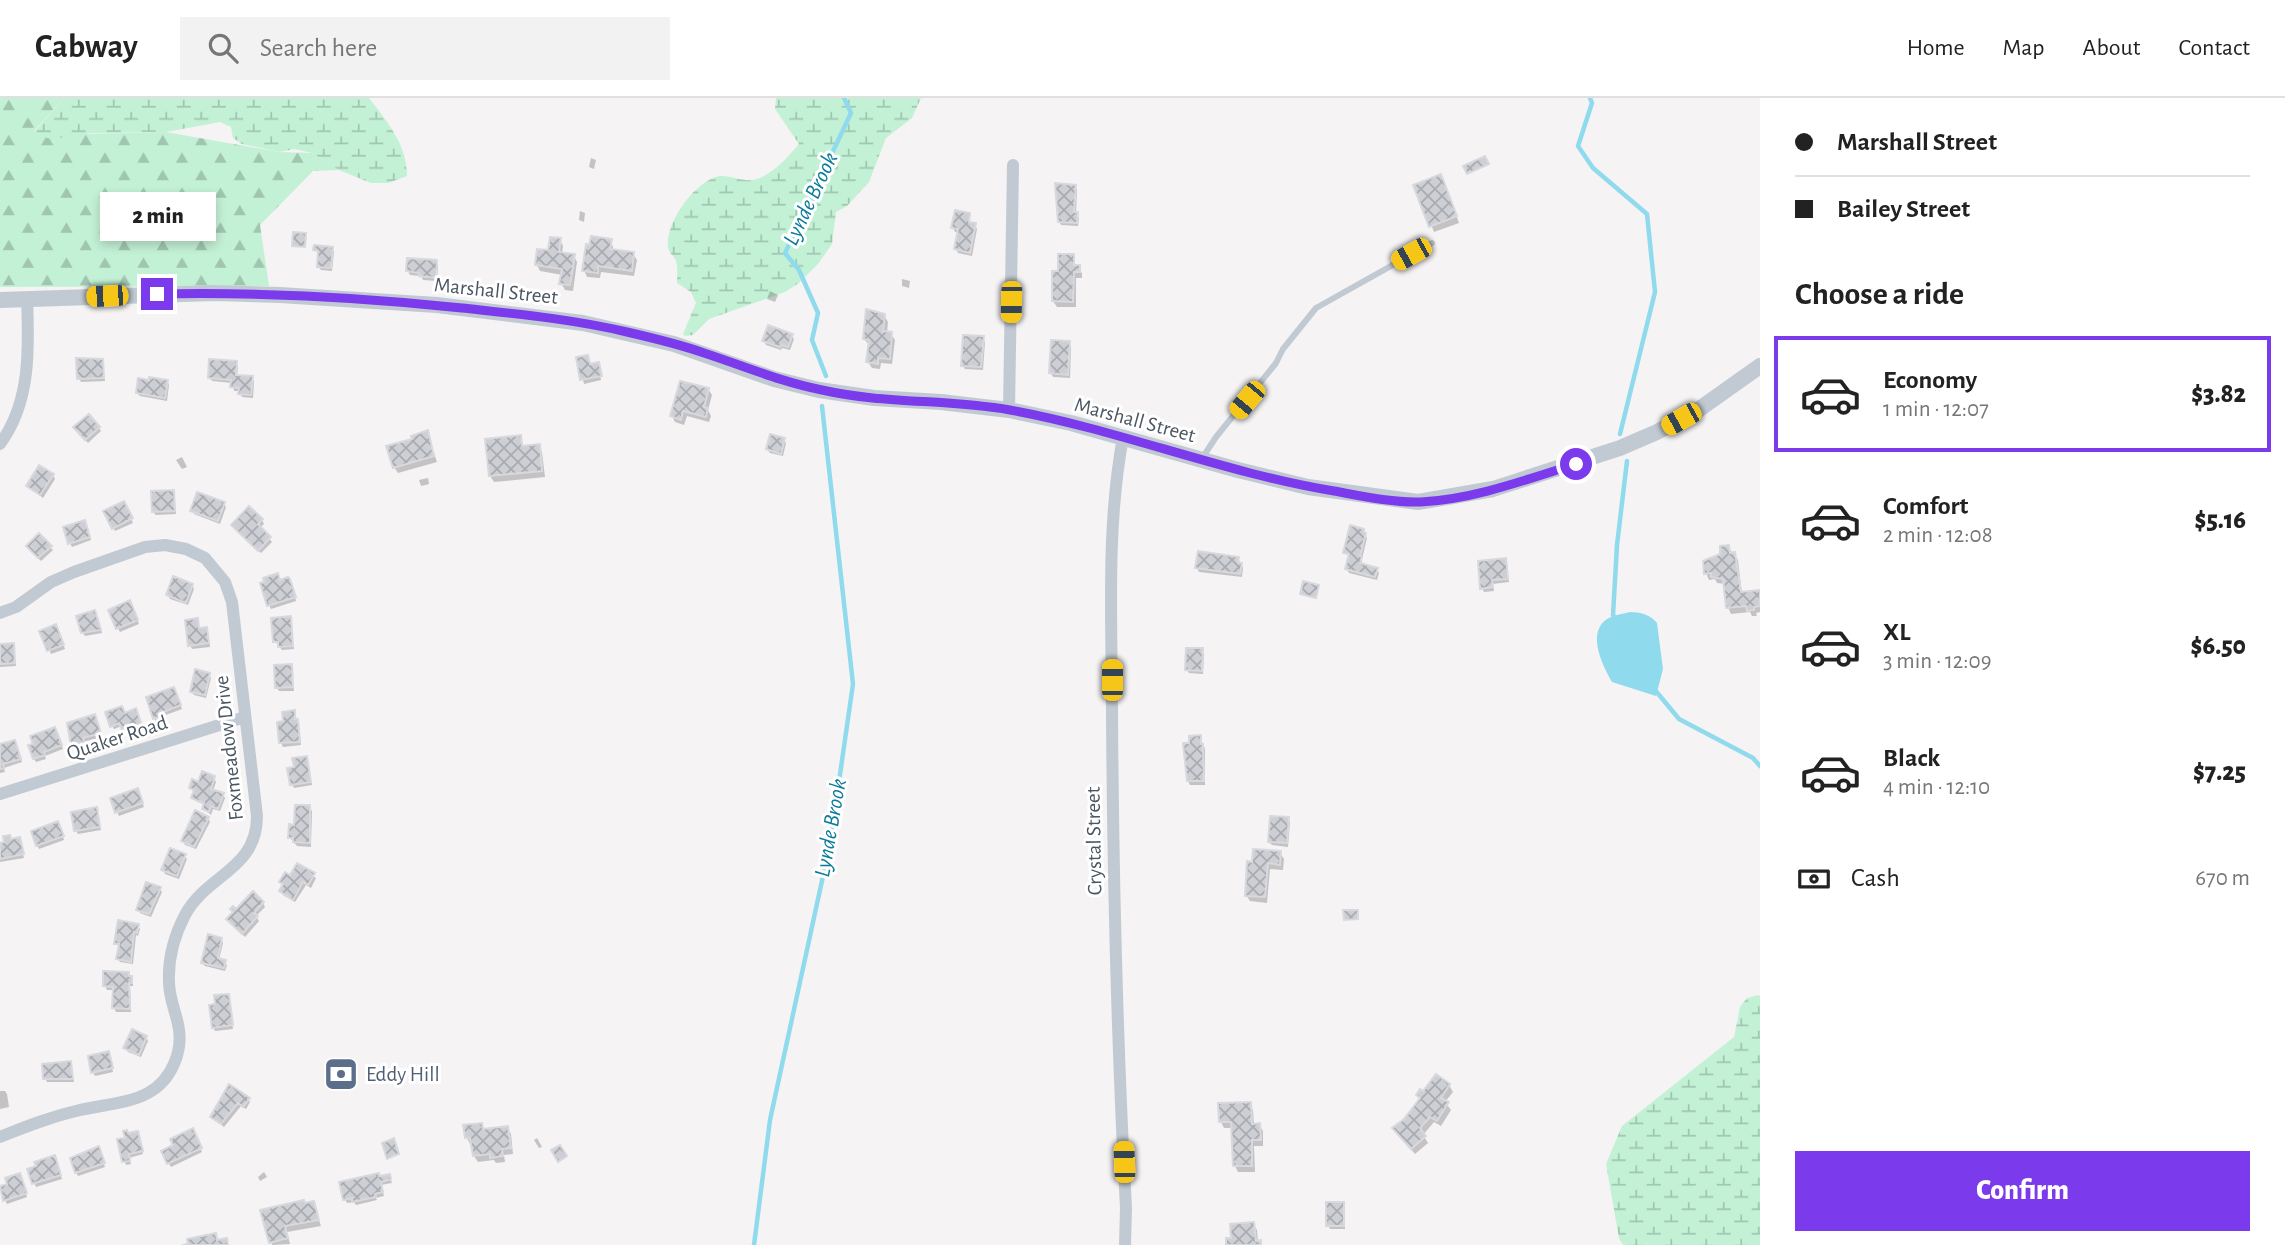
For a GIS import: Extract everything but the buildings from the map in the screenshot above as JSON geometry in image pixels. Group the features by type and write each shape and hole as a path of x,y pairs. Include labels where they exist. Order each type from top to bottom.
{"street":[{"path":"1009,410 1013,165"},
{"name":"Marshall Street","path":"0,300 214,293 308,296 437,305 583,323 674,344 774,379 819,390 874,398 1009,410 1071,423 1308,487 1418,502 1493,489 1576,464 1645,438 1698,410 1760,366"},
{"path":"0,444 18,410 25,380 29,347 27,299"},
{"name":"Crystal Street","path":"1123,437 1114,482 1111,562 1115,956 1126,1208 1125,1245"},
{"name":"Foxmeadow Drive","path":"0,613 16,607 51,582 145,547 166,545 186,549 205,558 213,565 229,592 257,816 256,834 244,858 196,899 183,919 175,939 169,982 180,1042 169,1073 153,1090 139,1097 72,1111 0,1137"},
{"name":"Quaker Road","path":"0,794 245,717"}],"lane":[{"path":"1202,460 1216,437 1316,308 1432,243"}],"green space":[{"path":"0,98 64,98 34,131 35,135 166,132 279,152 312,153 339,170 313,171 260,225 269,286 0,287"},
{"path":"64,98 369,98 400,144 407,176 388,183 371,183 339,170 312,153 294,149 279,152 242,144 233,138 231,127 220,122 166,132 90,133 52,139 34,135"},
{"path":"776,98 921,98 912,118 886,138 869,182 847,206 836,212 832,244 818,264 799,283 785,292 709,319 693,335 685,336 683,334 696,303 691,292 677,283 677,263 668,247 671,226 692,194 710,179 720,176 757,179 775,169 799,144 775,109"},
{"path":"1758,995 1760,1245 1623,1245 1619,1238 1606,1164 1622,1126 1734,1037 1740,1007 1747,998"}],"water":[{"path":"1630,612 1645,614 1657,623 1663,669 1656,696 1612,682 1598,650 1598,632 1601,625 1607,619"}],"waterway":[{"name":"Lynde Brook","path":"826,376 812,340 818,313 799,270 785,253 851,113 844,98"},
{"path":"1590,98 1592,103 1578,146 1593,168 1647,214 1655,292 1620,434"},
{"name":"Lynde Brook","path":"754,1245 770,1120 830,844 853,684 822,406"},
{"path":"1617,621 1613,615 1617,545 1627,461"},
{"path":"1655,690 1679,719 1753,758 1760,766"}],"place":[{"name":"Eddy Hill","path":"341,1074"}],"route":[{"path":"157,294 258,294 350,299 437,305 583,323 674,344 774,379 819,390 874,398 1009,410 1071,423 1238,470 1354,495 1418,502 1454,497 1493,489 1576,464"}]}
